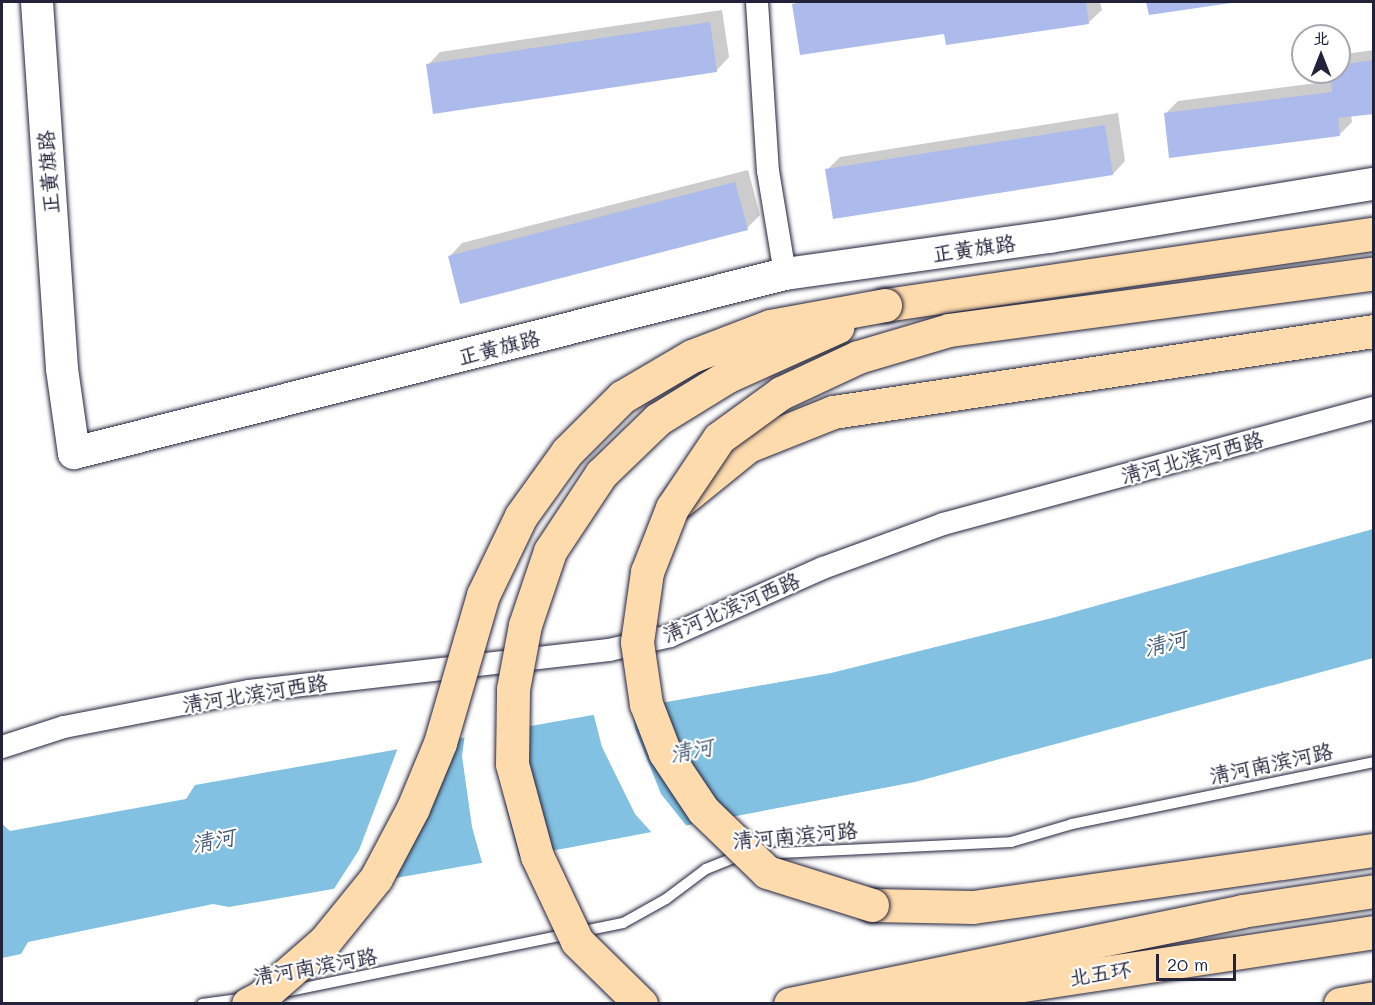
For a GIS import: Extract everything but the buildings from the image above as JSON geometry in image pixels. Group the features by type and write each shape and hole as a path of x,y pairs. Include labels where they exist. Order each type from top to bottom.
{"highway":[{"path":"249,1004 261,997 325,941 376,878 414,808 440,743 483,595 521,516 567,452 622,397 692,356 770,326 885,305 1374,234"},
{"path":"1374,273 949,330 858,357 781,393 719,438 672,508 647,572 637,642 645,704 665,753 703,810 767,872 872,905 973,907 1374,850"},
{"path":"641,1004 578,941 537,856 513,764 513,689 525,625 550,551 601,474 658,419 728,376 885,305"},
{"path":"672,508 748,446 833,412 1374,331"},
{"path":"790,1004 1242,911 1374,891"},
{"name":"北五环","path":"898,1004 1374,932"},
{"path":"1340,1004 1374,998"}],"street":[{"name":"正黄旗路","path":"37,2 62,369 74,453 785,274 1049,237 1374,184"},
{"path":"757,2 768,171 785,274"},
{"name":"清河北滨河西路","path":"2,747 64,727 249,691 609,650 670,636 823,568 943,524 1374,408"}],"lane":[{"name":"清河南滨河路","path":"202,1004 312,989 623,923 666,899 706,869 735,856 852,847 930,849 1011,842 1072,824 1374,762"}],"water":[{"name":"清河","path":"1373,529 1373,658 915,782 567,848 229,907 213,904 28,942 21,954 2,958 2,824 10,831 186,799 195,785 831,673 1052,618"}],"pier":[{"path":"632,705 635,729 661,794 689,829 654,835 635,814 602,747 593,712"},
{"path":"501,728 505,803 520,860 483,866 472,827 462,756 465,734"},
{"path":"428,740 365,886 332,892 359,850 399,745"}]}
